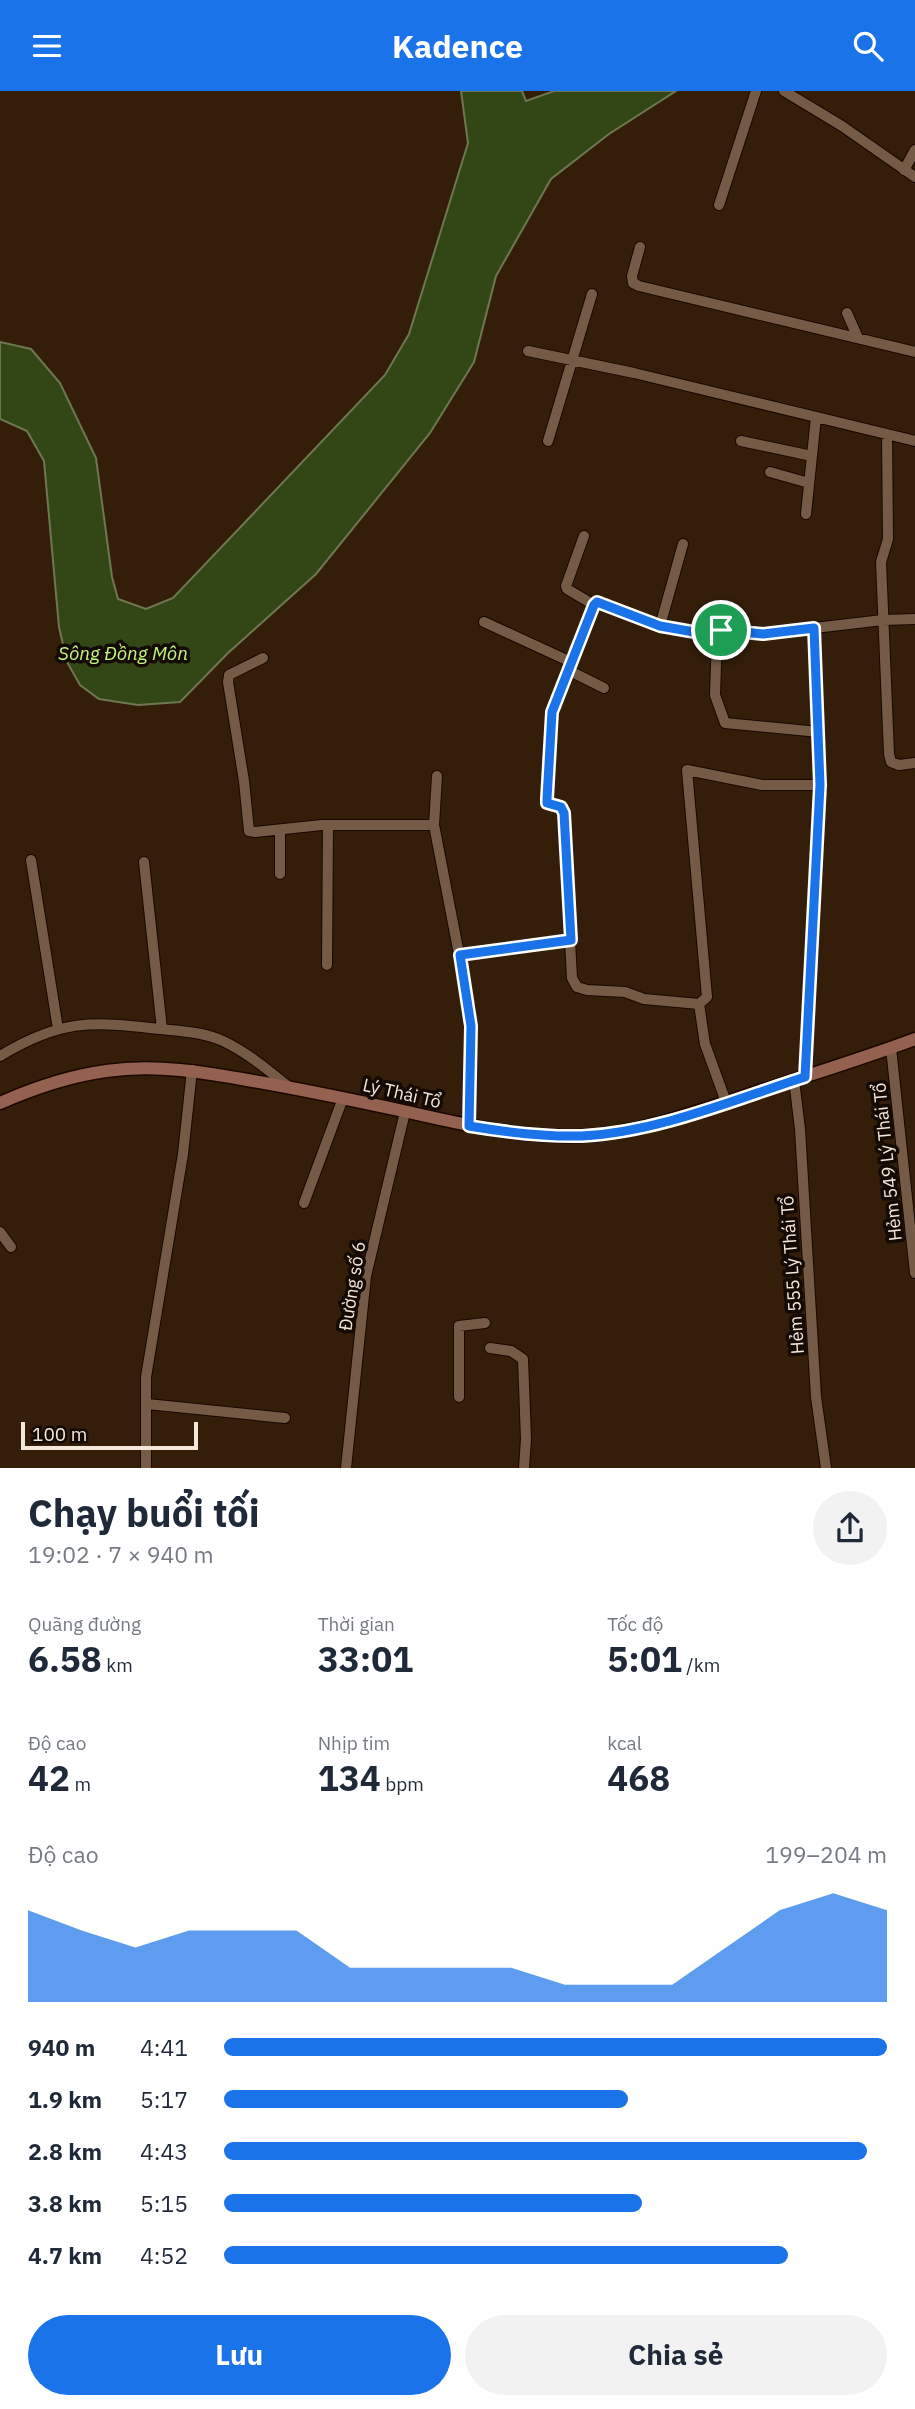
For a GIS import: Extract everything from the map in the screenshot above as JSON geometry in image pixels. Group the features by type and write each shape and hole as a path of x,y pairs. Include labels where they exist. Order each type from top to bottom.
{"main road":[{"name":"Lý Thái Tổ","path":"0,1103 50,1083 108,1070 192,1070 289,1087 469,1126 499,1131 580,1136 639,1127 726,1102 915,1039"}],"street":[{"path":"719,205 756,91"},
{"path":"784,91 842,125 915,177"},
{"path":"904,170 915,150"},
{"path":"640,247 632,276 632,283 639,286 915,352"},
{"path":"548,441 592,294"},
{"path":"847,313 858,338"},
{"path":"528,351 634,373 915,440"},
{"path":"806,514 816,417"},
{"path":"887,434 887,544 882,556 889,754 891,762 900,765 915,763"},
{"path":"741,441 812,456"},
{"path":"770,472 809,483"},
{"path":"583,536 566,586 594,605"},
{"path":"660,626 682,544"},
{"path":"717,636 660,626 602,603 597,602 594,605 552,712 547,799 547,803 561,807 564,813 572,978 576,987 625,992 644,999 699,1004 706,1000 708,993 687,770 762,785 820,785"},
{"path":"819,731 725,723 715,695 717,636 721,630 763,634 883,620 915,619"},
{"path":"484,622 570,666 604,688"},
{"name":"Hẻm 555 Lý Thái Tổ","path":"814,628 820,785 799,1079 816,1397 826,1468"},
{"path":"263,658 234,671 229,675 228,682 249,831 328,825 434,825"},
{"path":"437,776 434,825 471,1026 469,1126"},
{"path":"327,965 328,825"},
{"path":"280,829 280,874"},
{"path":"31,860 58,1029"},
{"path":"144,862 162,1029"},
{"path":"460,955 571,940"},
{"path":"699,1004 705,1044 726,1102"},
{"path":"0,1056 37,1035 77,1024 110,1023 195,1032 221,1041 250,1056 289,1087"},
{"name":"Hẻm 549 Lý Thái Tổ","path":"891,1048 915,1273"},
{"path":"146,1468 146,1377 183,1154 192,1070"},
{"path":"304,1203 343,1098"},
{"name":"Đường số 6","path":"346,1468 366,1276 405,1112"},
{"path":"0,1232 11,1247"},
{"path":"459,1397 459,1326 485,1323"},
{"path":"490,1348 511,1351 523,1359 526,1439 524,1468"},
{"path":"147,1404 285,1418"}],"water":[{"name":"Sông Đồng Môn","path":"461,91 522,91 526,101 554,91 676,91 609,134 551,179 496,276 474,362 430,433 316,574 228,653 180,702 138,705 99,699 80,685 67,662 59,627 44,461 27,431 0,419 0,342 31,349 60,383 96,458 112,577 118,599 146,609 173,598 385,375 409,334 468,143"}],"route":[{"path":"597,602 602,603 669,628 717,636 721,630 763,634 814,628 820,785 805,1077 674,1119 607,1133 580,1136 499,1131 469,1126 471,1026 460,955 571,940 564,813 561,807 547,803 552,712 594,605 597,602"}]}
